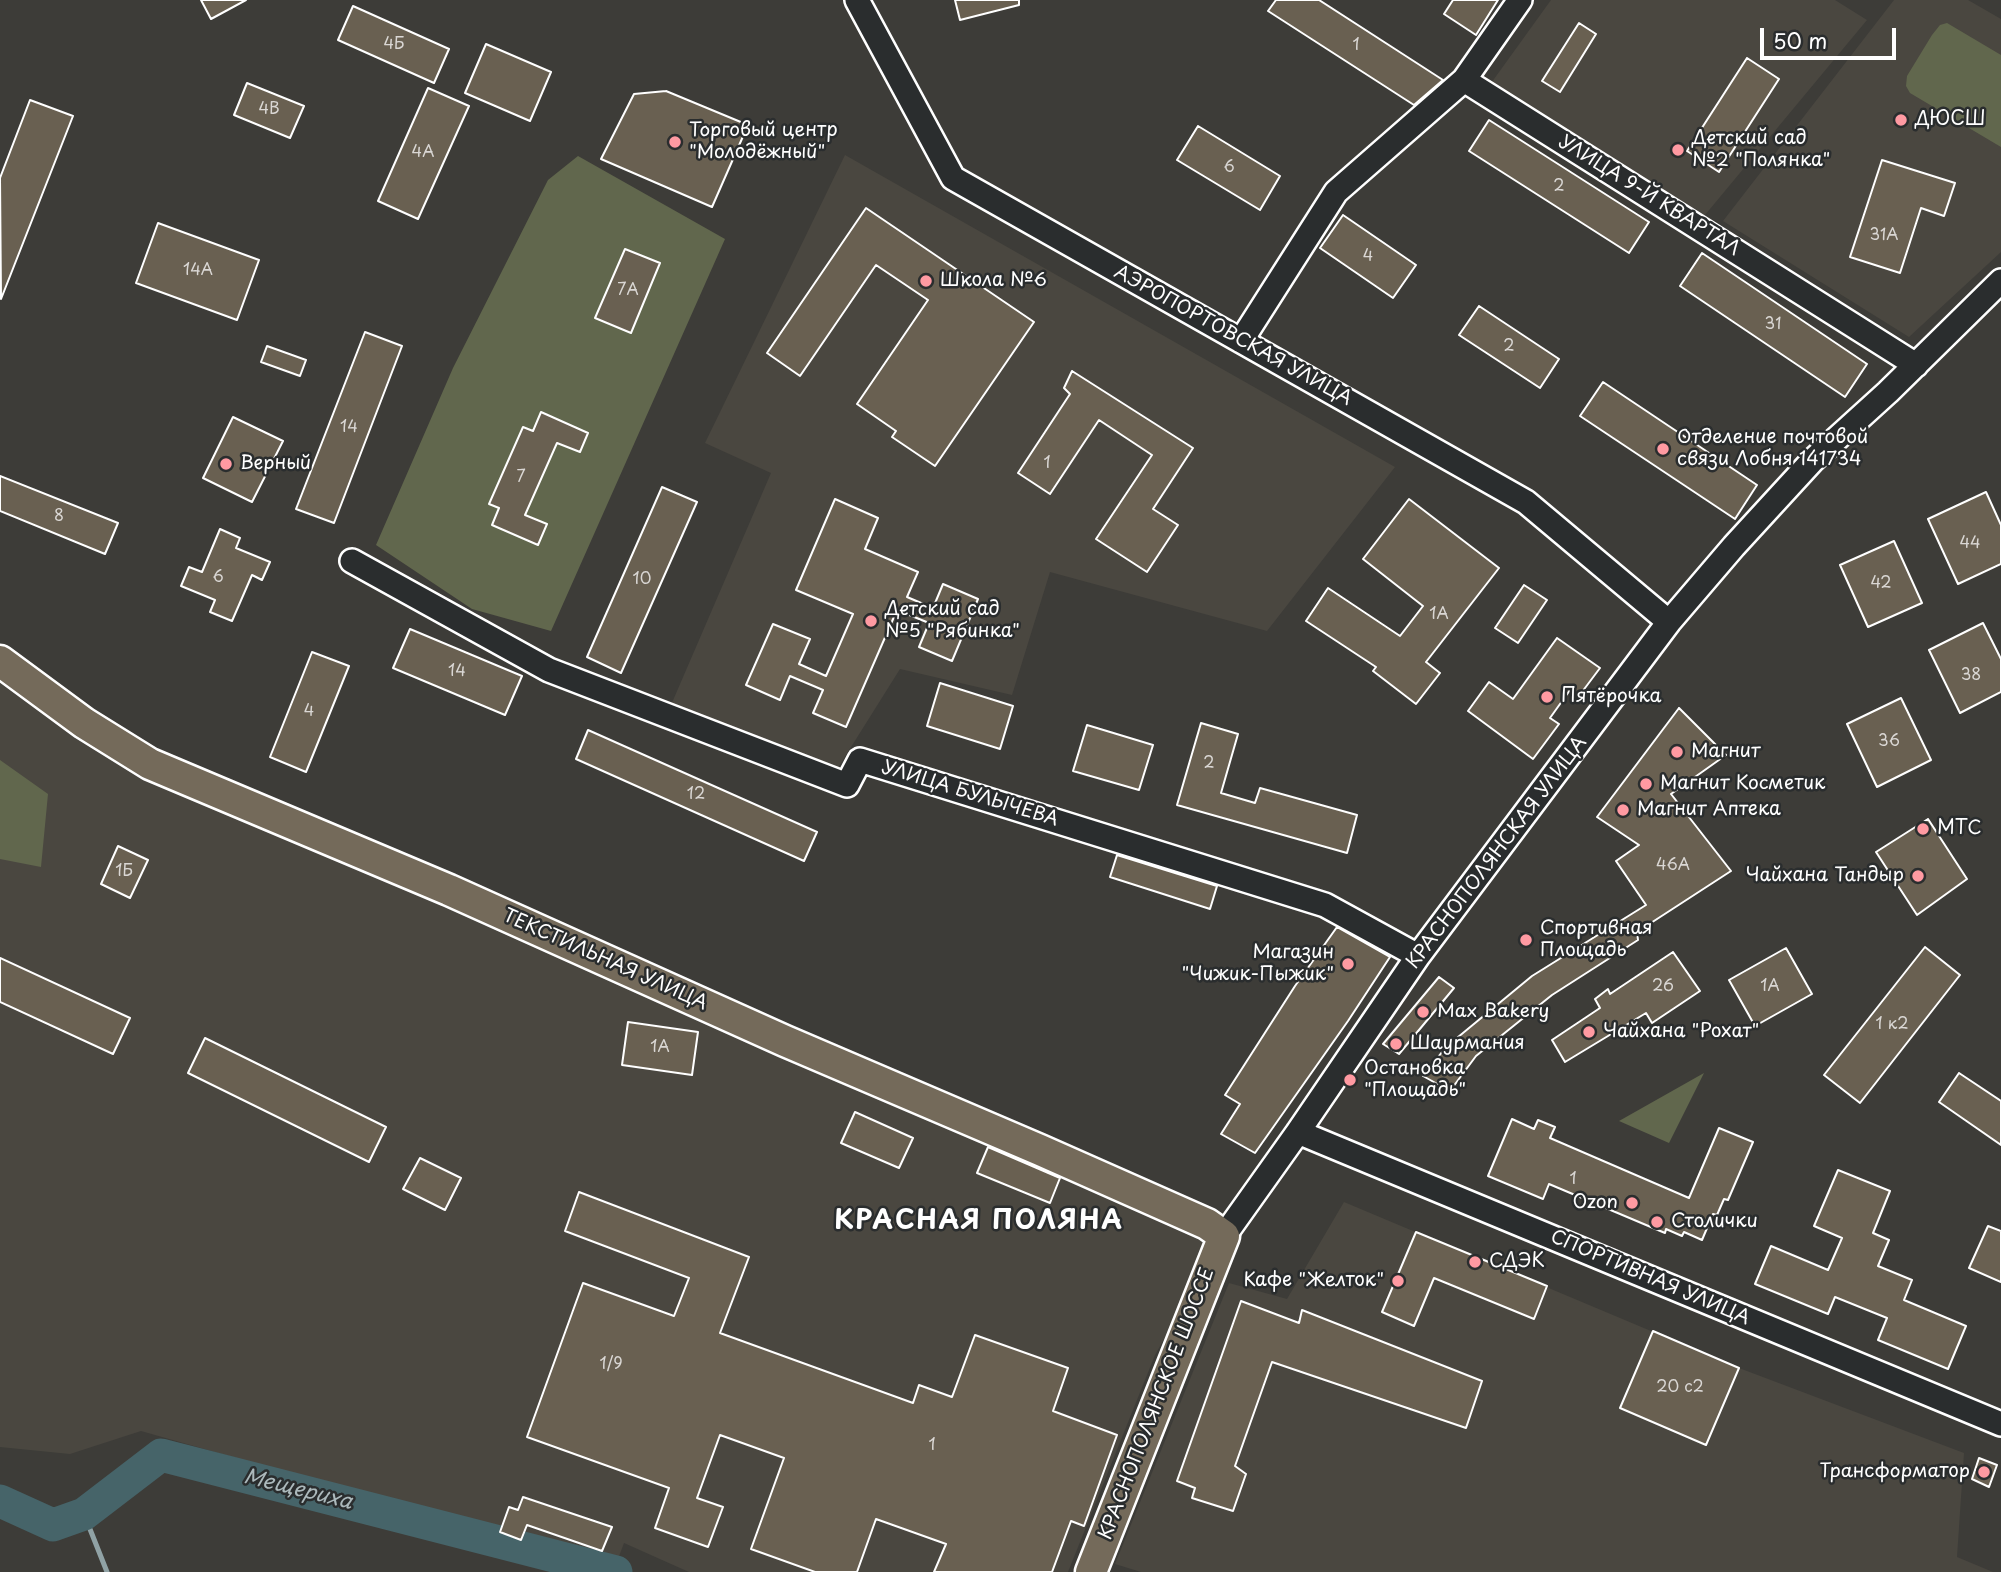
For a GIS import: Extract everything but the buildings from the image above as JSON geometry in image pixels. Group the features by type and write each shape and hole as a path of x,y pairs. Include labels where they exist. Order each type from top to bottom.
{"main road":[{"name":"ТЕКСТИЛЬНАЯ УЛИЦА","path":"0,661 84,723 150,764 449,890 785,1041 1207,1224 1224,1236"},
{"name":"КРАСНОПОЛЯНСКОЕ ШОССЕ","path":"1091,1572 1224,1236"}],"street":[{"name":"АЭРОПОРТОВСКАЯ УЛИЦА","path":"857,0 953,178 1526,502 1669,622"},
{"path":"1241,341 1336,192 1464,80 1520,0"},
{"name":"УЛИЦА 9-Й КВАРТАЛ","path":"1464,80 1916,365"},
{"name":"КРАСНОПОЛЯНСКАЯ УЛИЦА","path":"1224,1236 1418,956 1669,622 1812,461 1916,365 2001,281"},
{"name":"УЛИЦА БУЛЫЧЕВА","path":"352,561 549,670 847,785 860,760 1325,905 1418,956"},
{"name":"СПОРТИВНАЯ УЛИЦА","path":"1298,1132 2001,1424"}],"shaded area":[{"name":"Детский сад №2 \"Полянка\"","path":"1551,0 1835,0 1867,20 1705,215 1489,86"},
{"name":"ДЮСШ","path":"1894,0 1968,0 2001,19 2001,252 1909,337 1723,221"},
{"name":"Школа №6","path":"845,155 1395,467 1267,631 1050,572 1012,695 900,669 836,771 668,712 771,473 705,443"},
{"path":"0,678 1211,1239 1209,1259 1155,1355 1068,1572 689,1572 624,1543 615,1567 494,1545 243,1460 141,1431 70,1454 0,1447"},
{"path":"1344,1202 1739,1368 1964,1453 1957,1557 1993,1572 1141,1572 1115,1564 1229,1283 1287,1299"}],"green space":[{"path":"1947,23 2001,55 2001,147 1910,93 1906,86 1907,76 1932,35 1940,25"},
{"path":"578,156 725,239 551,631 472,609 376,545 453,368 548,180"},
{"path":"0,760 48,794 41,867 0,859"},
{"path":"1704,1073 1669,1143 1619,1121"}],"waterway":[{"name":"Мещериха","path":"0,1501 53,1525 84,1514 161,1455 616,1572"},
{"path":"84,1514 107,1572"}],"place":[{"name":"ДЮСШ","path":"1901,120"},
{"name":"Торговый центр \"Молодёжный\"","path":"675,142"},
{"name":"Детский сад №2 \"Полянка\"","path":"1678,150"},
{"name":"Школа №6","path":"926,281"},
{"name":"Отделение почтовой связи Лобня 141734","path":"1663,449"},
{"name":"Верный","path":"226,464"},
{"name":"Детский сад №5 \"Рябинка\"","path":"871,621"},
{"name":"Пятёрочка","path":"1547,697"},
{"name":"Магнит","path":"1677,752"},
{"name":"Магнит Косметик","path":"1646,784"},
{"name":"Магнит Аптека","path":"1623,810"},
{"name":"МТС","path":"1923,829"},
{"name":"Чайхана Тандыр","path":"1918,876"},
{"name":"Спортивная Площадь","path":"1526,940"},
{"name":"Магазин \"Чижик-Пыжик\"","path":"1348,964"},
{"name":"Max Bakery","path":"1423,1012"},
{"name":"Чайхана \"Рохат\"","path":"1589,1032"},
{"name":"Шаурмания","path":"1396,1044"},
{"name":"Остановка \"Площадь\"","path":"1350,1080"},
{"name":"Ozon","path":"1632,1203"},
{"name":"Столички","path":"1657,1222"},
{"name":"СДЭК","path":"1475,1262"},
{"name":"Кафе \"Желток\"","path":"1398,1281"},
{"name":"Трансформатор","path":"1984,1472"}],"district":[{"name":"КРАСНАЯ ПОЛЯНА","path":"979,1222"}]}
